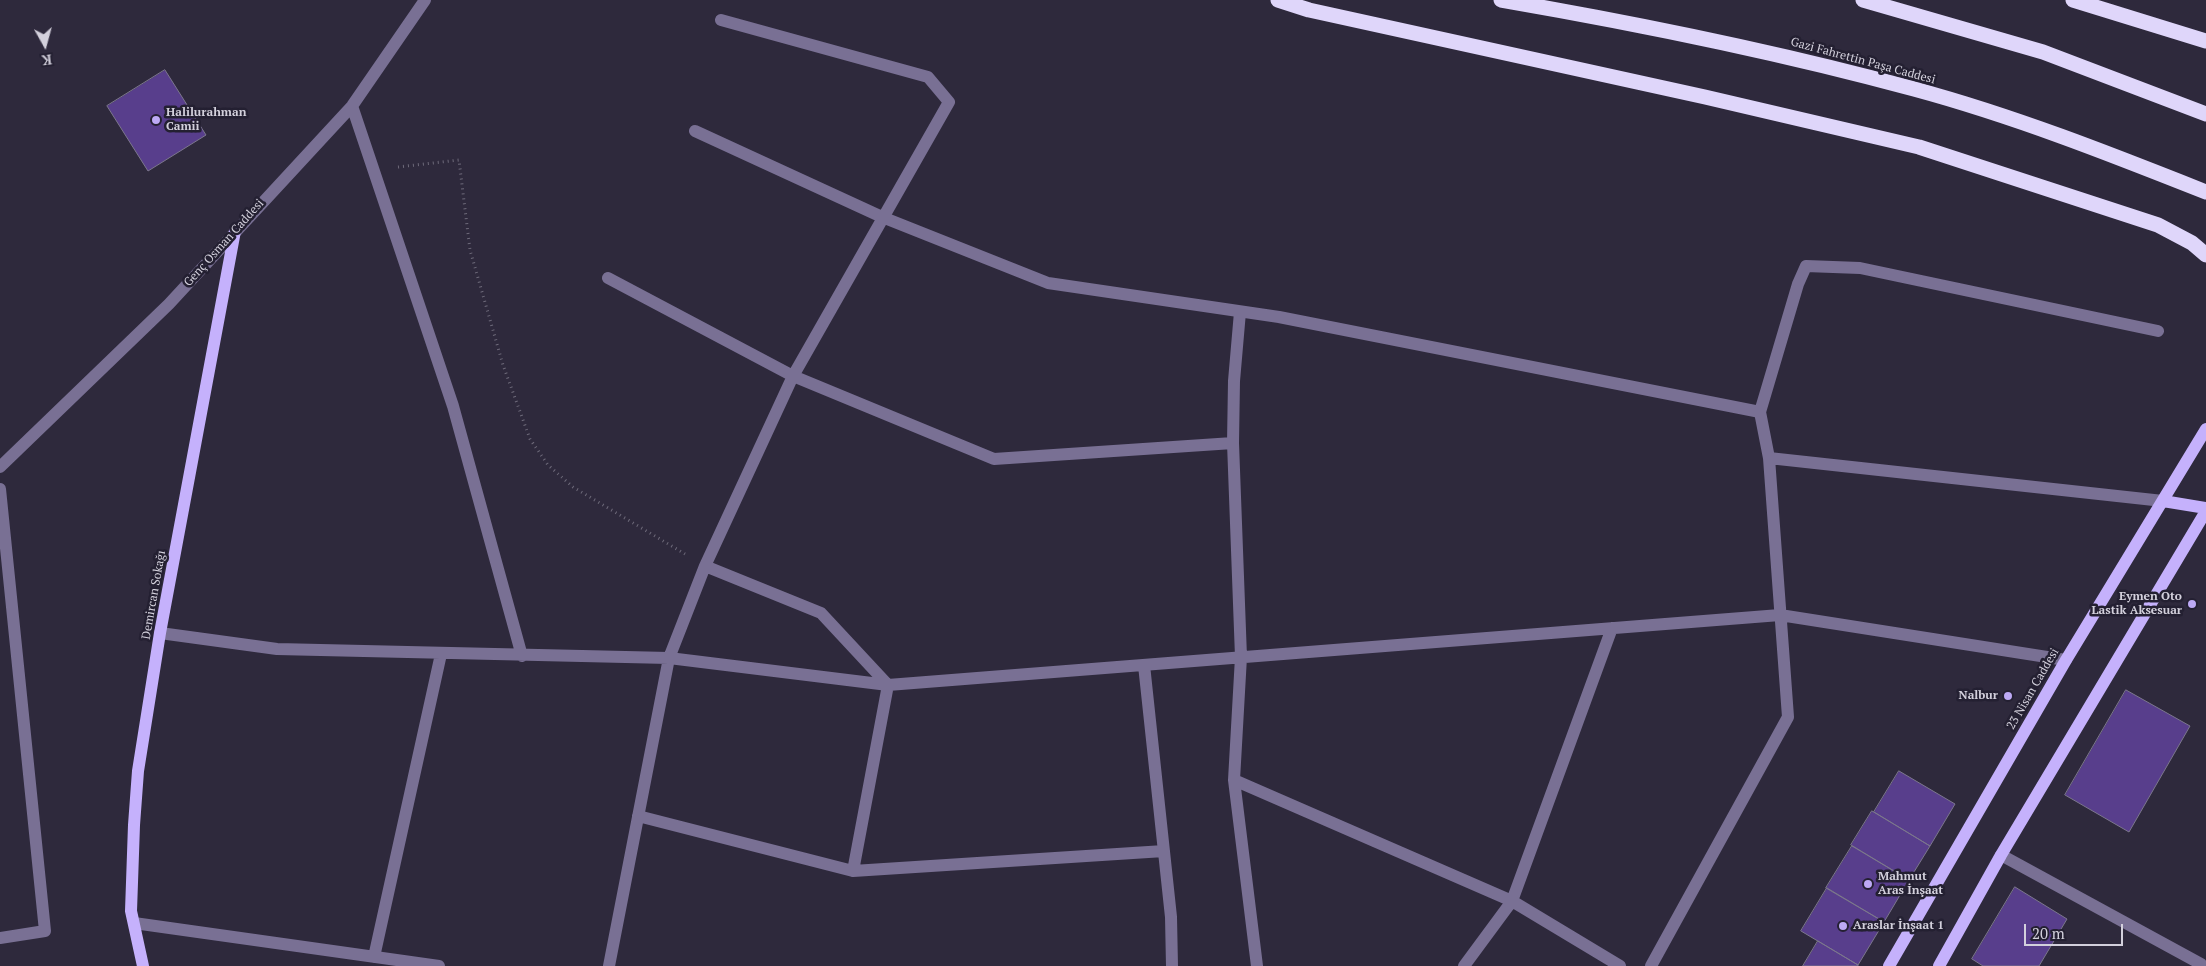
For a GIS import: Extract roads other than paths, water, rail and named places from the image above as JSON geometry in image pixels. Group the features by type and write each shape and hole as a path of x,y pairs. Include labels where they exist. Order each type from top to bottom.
{"highway":[{"path":"1278,0 1308,10 1705,97 1919,147 2158,225 2192,243 2206,255"},
{"name":"Gazi Fahrettin Paşa Caddesi","path":"1501,0 1772,52 1915,89 2085,144 2206,192"},
{"path":"1863,0 2043,52 2206,114"},
{"path":"2072,0 2206,41"}],"main road":[{"name":"Demircan Sokağı","path":"143,966 131,911 137,780 160,633 235,231"},
{"name":"23 Nisan Caddesi","path":"1889,966 2066,660 2206,430"},
{"path":"1940,966 2001,855 2206,510 2163,501"}],"street":[{"name":"Genç Osman Caddesi","path":"0,467 169,304 352,106 425,0"},
{"path":"609,966 669,658 705,566 793,376 949,102 928,77 721,20"},
{"path":"352,106 453,406 522,656"},
{"path":"695,131 882,217 1048,284 1279,317 1760,412"},
{"path":"1651,966 1788,717 1770,458 1760,412 1798,284 1806,266 1860,268 2158,331"},
{"path":"608,278 793,376 994,459 1233,443"},
{"path":"1240,312 1234,380 1233,443 1241,657 1234,780 1257,966"},
{"path":"1770,458 2163,501"},
{"path":"0,488 45,931 0,938"},
{"path":"705,566 821,613 888,685"},
{"path":"160,633 277,649 669,658 888,685 1780,615 2066,660"},
{"path":"1464,966 1512,901 1612,628"},
{"path":"374,957 441,654"},
{"path":"1144,665 1171,917 1172,966"},
{"path":"853,871 888,685"},
{"path":"1234,780 1512,901 1620,966"},
{"path":"638,816 853,871 1164,851"},
{"path":"2001,855 2202,962"},
{"path":"134,923 439,966"}],"place":[{"name":"Halilurahman Camii","path":"156,120"},
{"name":"Eymen Oto Lastik Aksesuar","path":"2192,604"},
{"name":"Nalbur","path":"2008,696"},
{"name":"Mahmut Aras İnşaat","path":"1868,884"},
{"name":"Araslar İnşaat 1","path":"1843,926"}]}
